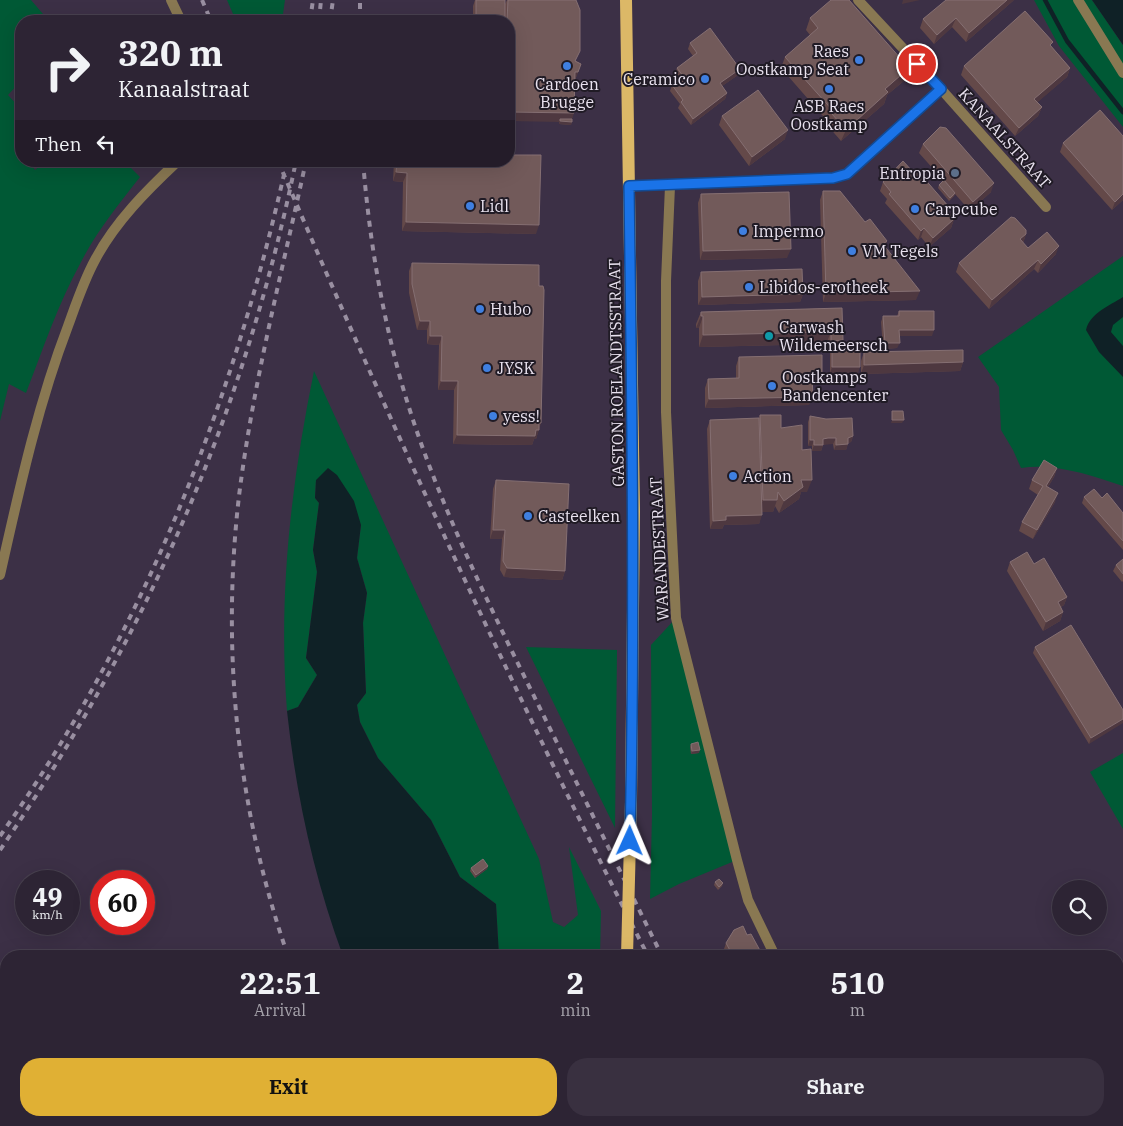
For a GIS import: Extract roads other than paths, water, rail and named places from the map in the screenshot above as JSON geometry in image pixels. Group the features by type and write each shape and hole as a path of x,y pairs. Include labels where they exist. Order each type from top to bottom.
{"main road":[{"name":"GASTON ROELANDTSSTRAAT","path":"626,0 634,502 631,802 627,950"}],"street":[{"path":"171,0 178,15"},
{"name":"KANAALSTRAAT","path":"858,0 941,89 1046,207"},
{"path":"1078,0 1123,73"},
{"name":"KANAALSTRAAT","path":"629,186 670,186 833,178 847,174 941,89"},
{"path":"0,575 31,437 43,395 84,283 95,260 120,223 153,184 171,167"},
{"name":"WARANDESTRAAT","path":"670,186 666,281 666,412 676,618 729,835 748,900 772,950"}],"water":[{"path":"1092,0 1123,0 1123,45"},
{"path":"1123,297 1123,317 1113,325 1111,332 1123,346 1123,377 1099,352 1086,330 1096,314"},
{"path":"328,468 337,475 354,501 361,525 357,558 367,593 363,623 366,693 357,705 360,722 378,758 431,820 460,877 496,904 499,950 341,950 323,896 301,805 287,711 298,707 317,675 306,658 317,572 313,550 319,503 315,498 316,480"}],"waterway":[{"path":"1045,0 1067,41 1123,112"}],"railway":[{"path":"202,0 208,15"},
{"path":"311,15 313,0"},
{"path":"320,15 321,0"},
{"path":"331,15 333,0"},
{"path":"360,0 360,15"},
{"path":"281,167 321,262 456,562 550,759 645,950"},
{"path":"0,836 51,759 98,679 140,597 177,513 211,427 240,340 265,251 286,167"},
{"path":"0,850 53,770 101,688 144,605 183,521 218,434 248,346 274,255 295,167"},
{"path":"286,950 256,844 245,787 233,671 232,613 234,554 245,454 269,328 305,167"},
{"path":"364,167 372,245 387,327 413,420 441,497 491,608 659,950"}],"place":[{"name":"Raes Oostkamp Seat","path":"859,60"},
{"name":"Cardoen Brugge","path":"567,66"},
{"name":"Ceramico","path":"705,79"},
{"name":"ASB Raes Oostkamp","path":"829,89"},
{"name":"Entropia","path":"955,173"},
{"name":"Lidl","path":"470,206"},
{"name":"Carpcube","path":"915,209"},
{"name":"Impermo","path":"743,231"},
{"name":"VM Tegels","path":"852,251"},
{"name":"Libidos-erotheek","path":"749,287"},
{"name":"Hubo","path":"480,309"},
{"name":"Carwash Wildemeersch","path":"769,336"},
{"name":"JYSK","path":"487,368"},
{"name":"Oostkamps Bandencenter","path":"772,386"},
{"name":"yess!","path":"493,416"},
{"name":"Action","path":"733,476"},
{"name":"Casteelken","path":"528,516"}]}
